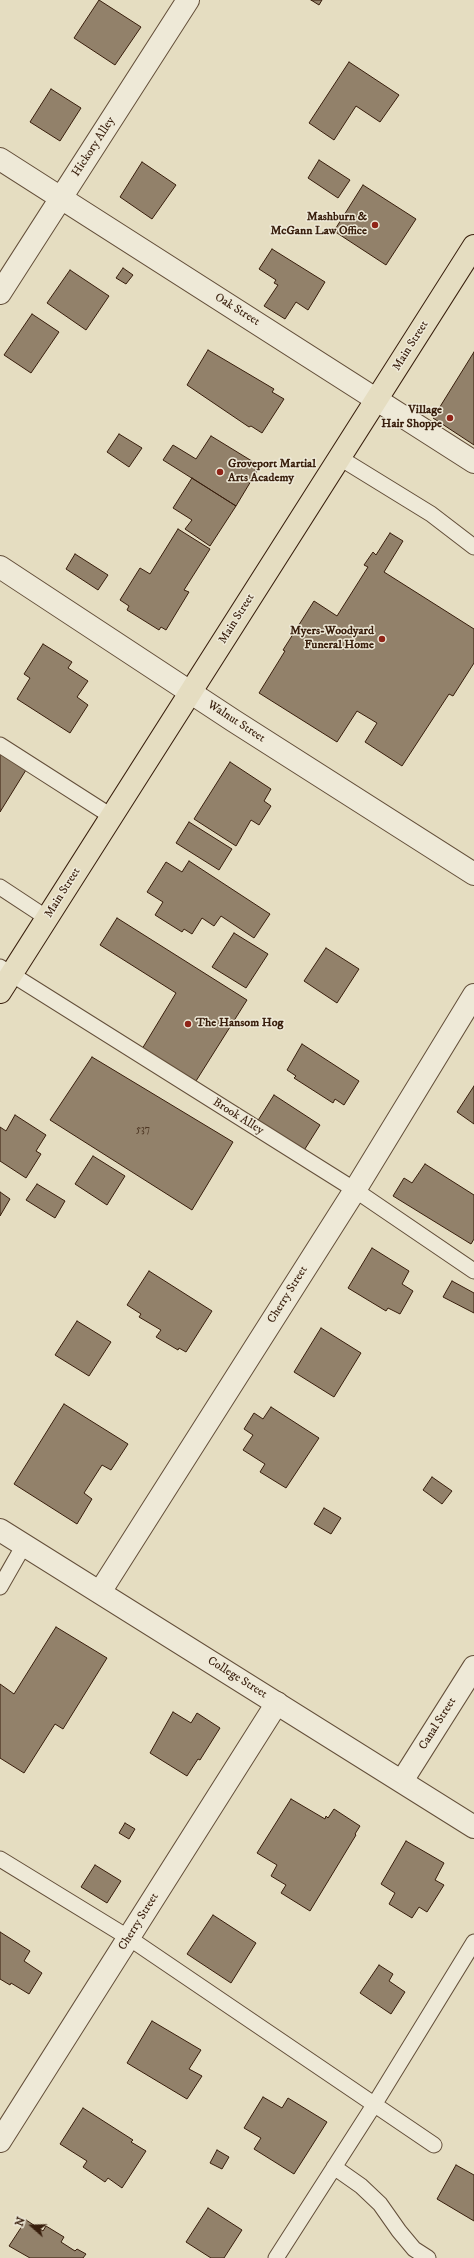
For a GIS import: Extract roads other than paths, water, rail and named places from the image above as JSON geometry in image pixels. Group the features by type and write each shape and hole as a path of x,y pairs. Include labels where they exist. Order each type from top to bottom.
{"main road":[{"name":"Main Street","path":"0,992 6,970 47,918 474,246"}],"street":[{"name":"Hickory Alley","path":"0,293 188,0"},
{"name":"Oak Street","path":"0,159 474,462"},
{"name":"Walnut Street","path":"0,567 474,874"},
{"name":"Cherry Street","path":"100,1592 355,1190 474,996"},
{"name":"College Street","path":"0,1530 474,1827"},
{"name":"Canal Street","path":"402,1781 474,1667"},
{"name":"Cherry Street","path":"0,2141 277,1703"}],"lane":[{"path":"340,458 431,514 474,547"},
{"path":"0,745 111,816"},
{"path":"0,887 47,918"},
{"name":"Brook Alley","path":"6,970 355,1190 474,1271"},
{"path":"0,1587 24,1545"},
{"path":"0,1859 129,1938 434,2145"},
{"path":"276,2258 374,2105 474,1942"},
{"path":"334,2167 361,2186 380,2204 409,2243 428,2258"}],"place":[{"name":"Mashburn & McGann Law Office","path":"375,225"},
{"name":"Village Hair Shoppe","path":"450,418"},
{"name":"Groveport Martial Arts Academy","path":"220,472"},
{"name":"Myers-Woodyard Funeral Home","path":"382,639"},
{"name":"The Hansom Hog","path":"188,1024"}]}
